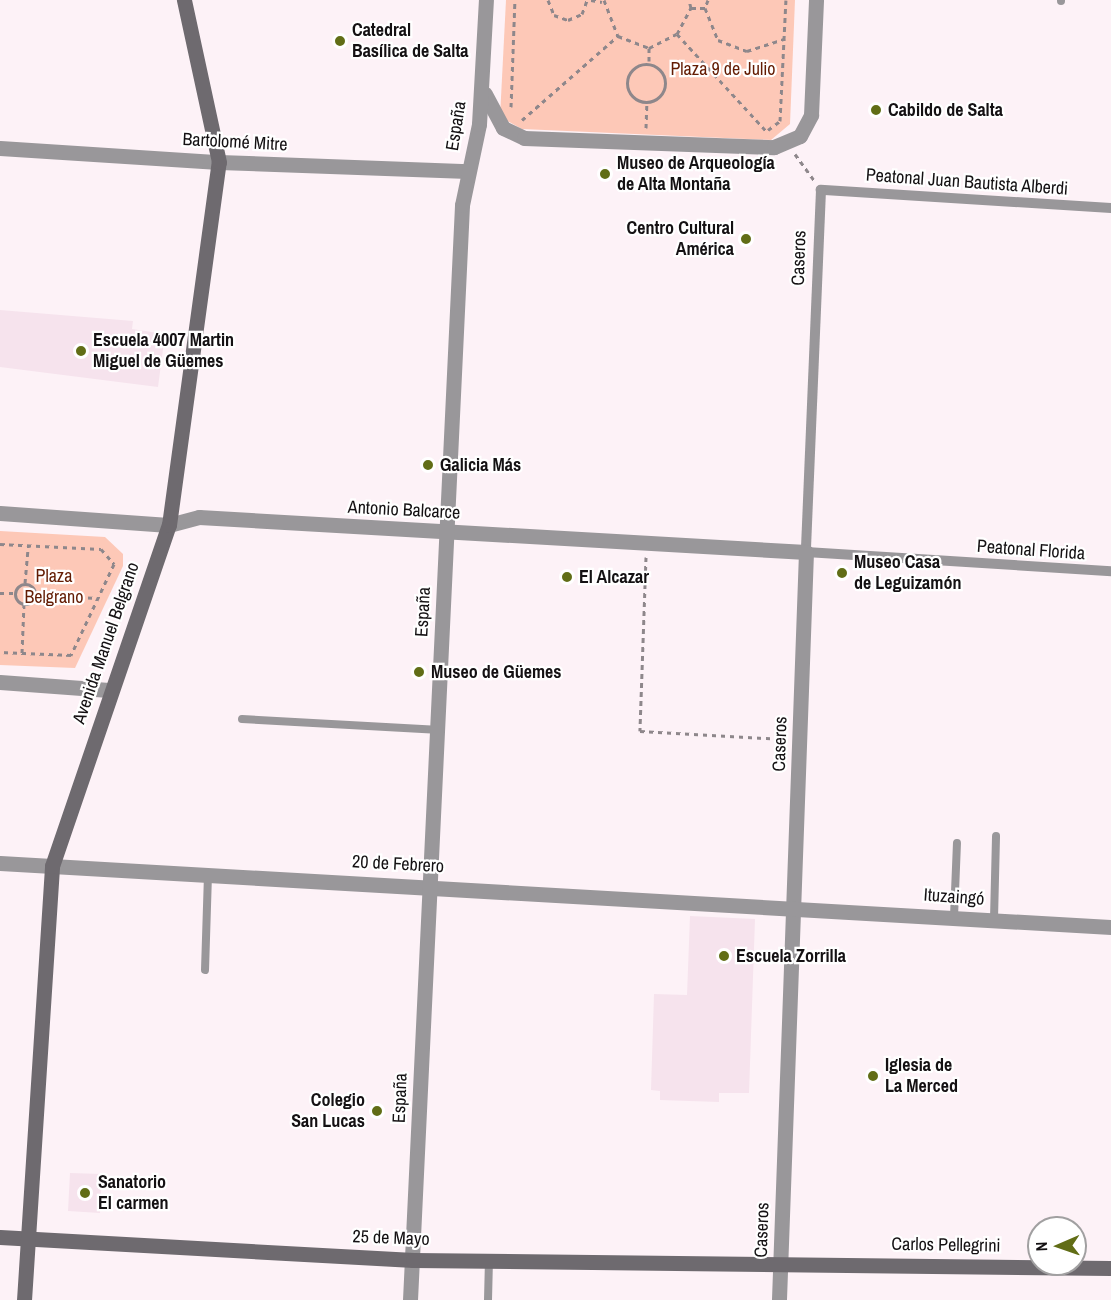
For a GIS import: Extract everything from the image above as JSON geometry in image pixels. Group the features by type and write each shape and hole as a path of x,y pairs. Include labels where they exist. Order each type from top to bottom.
{"main road":[{"name":"Avenida Manuel Belgrano","path":"24,1300 30,1239 52,866 109,690 169,525 219,162 184,0"},
{"name":"25 de Mayo","path":"0,1237 413,1260 781,1260"},
{"name":"Carlos Pellegrini","path":"781,1260 1111,1268"}],"street":[{"name":"España","path":"410,1300 428,885 468,171 479,124 486,0"},
{"path":"482,76 488,109 503,128 524,138 765,148 787,143 800,136 811,115 816,0"},
{"name":"Bartolomé Mitre","path":"0,148 219,162 468,171"},
{"name":"Peatonal Juan Bautista Alberdi","path":"821,190 1111,208"},
{"name":"Caseros","path":"779,1300 821,190"},
{"name":"Antonio Balcarce","path":"0,513 169,525 199,518 806,552"},
{"name":"Peatonal Florida","path":"806,552 1111,572"},
{"path":"0,682 109,690"},
{"name":"20 de Febrero","path":"0,863 794,907"},
{"name":"Ituzaingó","path":"794,907 1111,927"}],"lane":[{"path":"242,719 436,730"},
{"path":"994,919 996,836"},
{"path":"954,917 957,843"},
{"path":"205,970 208,874"},
{"path":"488,1300 489,1260"}],"path":[{"path":"515,0 511,109 521,121 529,126"},
{"path":"548,0 554,15 568,20 582,14 589,0 603,1 618,36 649,48 677,34 691,8 689,0"},
{"path":"708,0 705,8 718,40 747,51 785,39"},
{"path":"759,134 780,121 786,0"},
{"path":"691,8 705,8"},
{"path":"677,34 766,131 787,143 821,190"},
{"path":"503,128 521,121 618,36"},
{"path":"649,48 649,61 666,82 661,96 647,103 633,98 626,83 632,69 649,61"},
{"path":"634,133 646,134 647,103"},
{"path":"0,544 101,549 114,564 71,655 0,652"},
{"path":"15,594 25,584 28,546"},
{"path":"646,552 640,731 800,740"},
{"path":"25,584 34,595"},
{"path":"0,593 15,594 24,604 22,653"},
{"path":"24,604 34,595 98,598"}],"shaded area":[{"name":"Escuela 4007 Martin Miguel de Güemes","path":"0,310 133,321 132,329 165,334 158,387 0,367"},
{"path":"690,916 755,919 749,1093 719,1093 719,1102 660,1100 660,1091 651,1090 654,994 687,995"},
{"name":"Sanatorio El carmen","path":"70,1173 102,1174 100,1213 68,1211"}],"green space":[{"name":"Plaza 9 de Julio","path":"506,0 795,0 790,124 771,140 522,129 500,117"},
{"name":"Plaza Belgrano","path":"0,531 105,537 123,554 123,566 75,668 0,665"}],"place":[{"name":"Catedral Basílica de Salta","path":"340,41"},
{"name":"Cabildo de Salta","path":"876,110"},
{"name":"Museo de Arqueología de Alta Montaña","path":"605,174"},
{"name":"Centro Cultural América","path":"746,239"},
{"name":"Escuela 4007 Martin Miguel de Güemes","path":"81,351"},
{"name":"Galicia Más","path":"428,465"},
{"name":"Museo Casa de Leguizamón","path":"842,573"},
{"name":"El Alcazar","path":"567,577"},
{"name":"Museo de Güemes","path":"419,672"},
{"name":"Escuela Zorrilla","path":"724,956"},
{"name":"Iglesia de La Merced","path":"873,1076"},
{"name":"Colegio San Lucas","path":"377,1111"},
{"name":"Sanatorio El carmen","path":"85,1193"}]}
